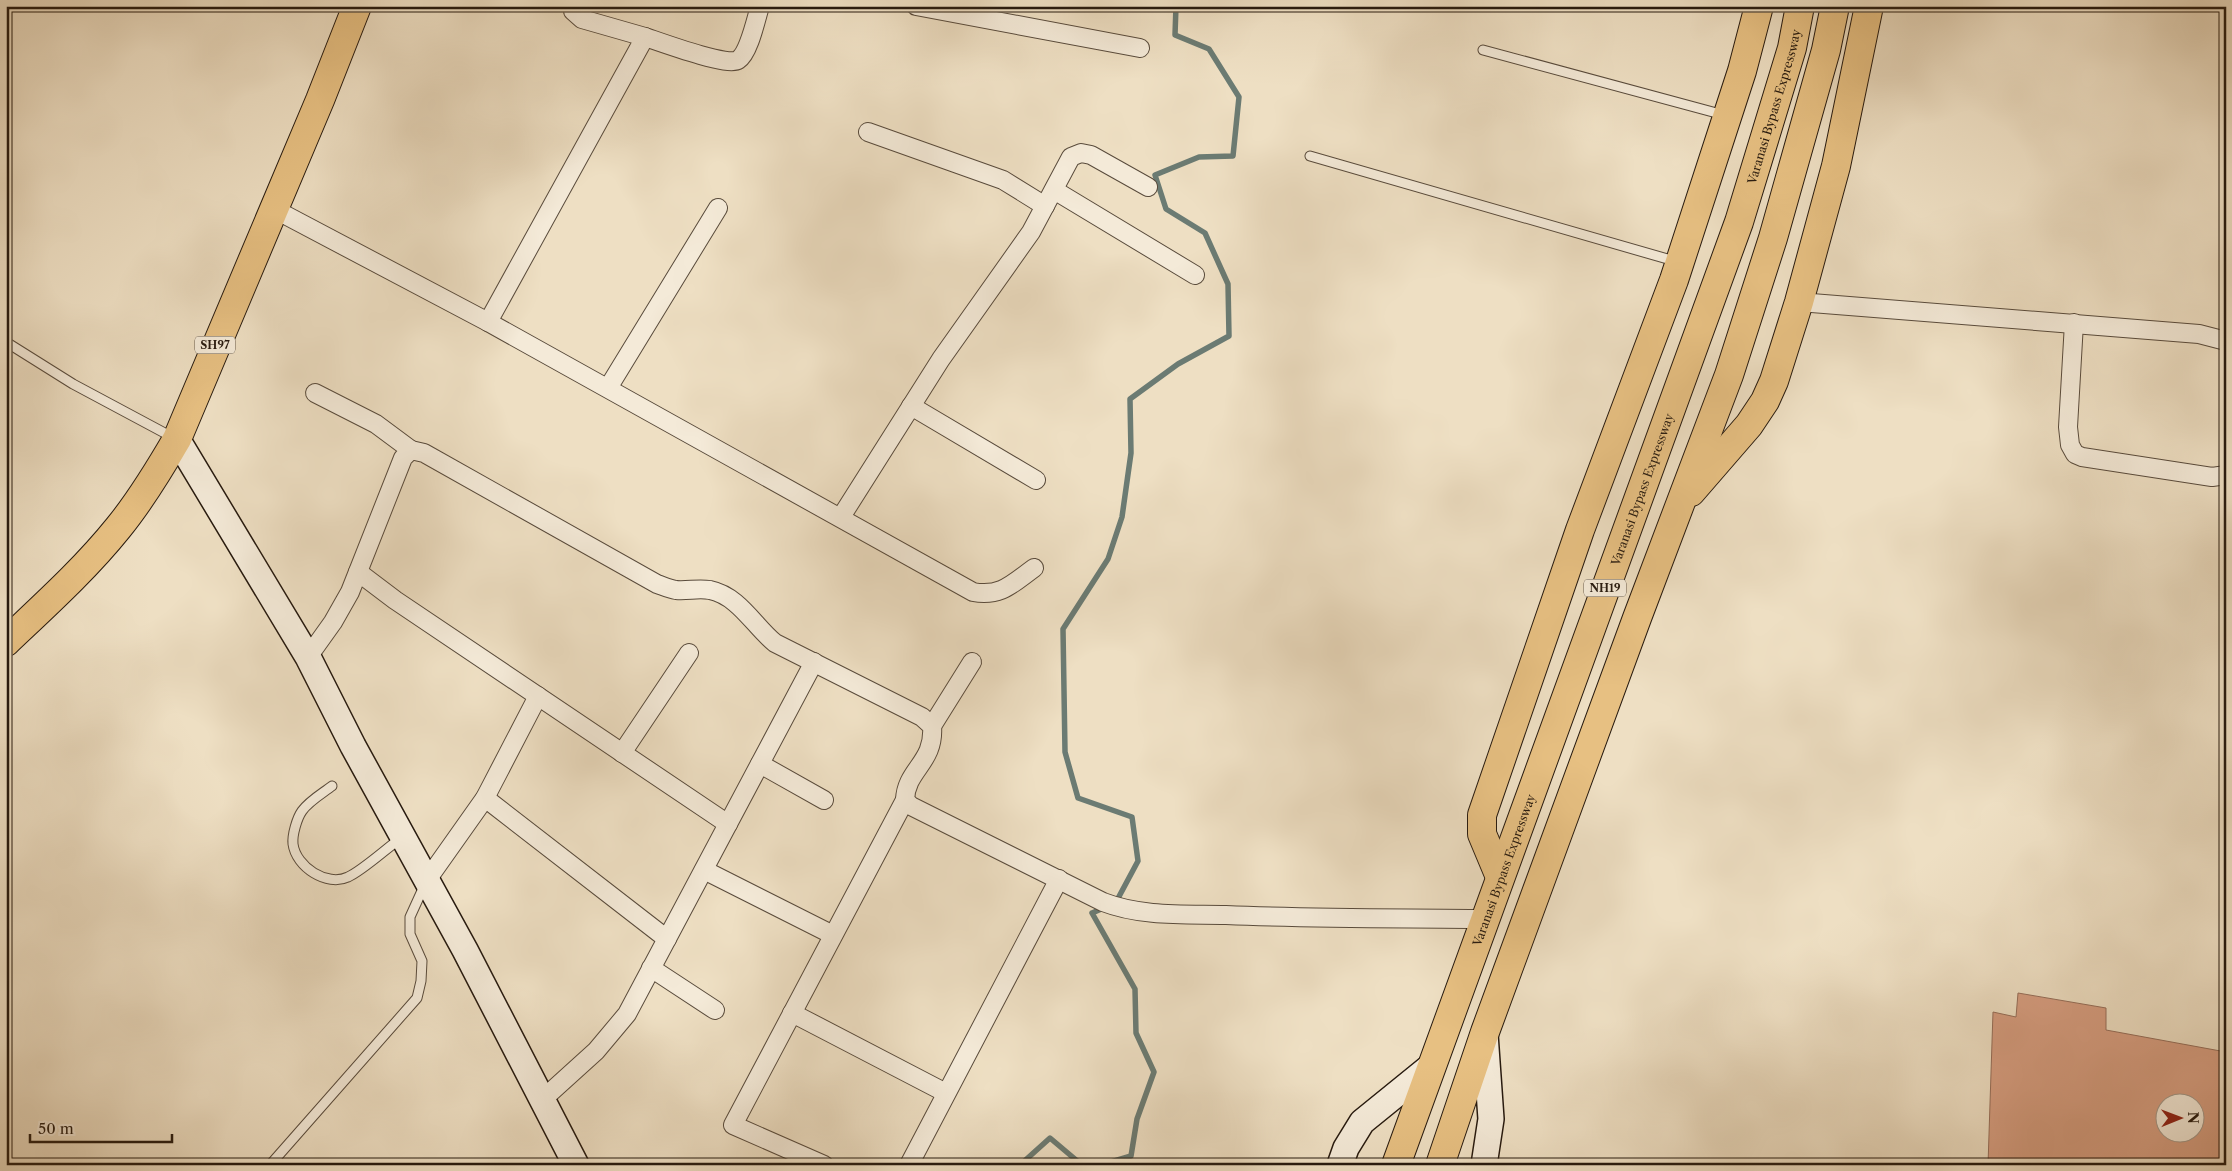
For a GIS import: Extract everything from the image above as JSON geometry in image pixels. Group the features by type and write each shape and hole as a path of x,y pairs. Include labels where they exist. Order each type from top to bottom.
{"main road":[{"name":"SH97","path":"6,642 78,573 118,528 149,486 177,439 357,6"},
{"path":"1500,877 1482,834 1482,815 1580,530 1680,262 1727,116 1759,6"},
{"name":"Varanasi Bypass Expressway","path":"1396,1165 1739,222 1792,48 1800,6"},
{"name":"NH19","path":"1440,1165 1485,1032 1678,507 1729,374 1773,238 1826,50 1835,6"},
{"path":"1678,507 1749,425 1765,401 1774,381 1799,302 1836,166 1869,6"}],"street":[{"path":"573,6 573,11 582,19 713,59 734,62 740,59 746,48 760,6"},
{"path":"916,6 1140,48"},
{"path":"488,322 645,37"},
{"path":"868,132 1003,180 1045,206"},
{"path":"841,517 941,359 1031,232 1071,157 1081,153 1091,155 1148,187"},
{"path":"1054,190 1195,275"},
{"path":"608,388 718,208"},
{"path":"274,209 488,322 973,592 994,594 1006,588 1034,568"},
{"path":"1799,302 2199,334 2226,341"},
{"path":"2074,323 2068,427 2070,445 2075,454 2082,457 2212,477 2226,475"},
{"path":"315,393 376,424 411,450 424,452 657,584 675,590 698,588 713,591 739,605 759,630 775,643 922,717 932,726"},
{"path":"911,406 1036,480"},
{"path":"177,439 308,657 353,746 427,880 576,1165"},
{"path":"308,657 333,622 350,592 403,458 411,450"},
{"path":"358,572 728,824"},
{"path":"622,752 689,653"},
{"path":"543,1099 596,1051 616,1030 627,1014 814,662"},
{"path":"824,1165 733,1125 905,800 905,790 910,780 930,752 933,741 932,726 972,662"},
{"path":"427,880 484,798 538,696"},
{"path":"760,764 824,800"},
{"path":"484,798 667,939"},
{"path":"905,800 911,806 1122,910 1144,913 1274,917 1484,919"},
{"path":"704,870 833,935"},
{"path":"909,1165 1058,879"},
{"path":"651,968 715,1010"},
{"path":"792,1013 946,1093"},
{"path":"1484,1165 1492,1119 1485,1032"},
{"path":"1340,1165 1346,1148 1362,1122 1431,1066"}],"lane":[{"path":"1482,50 1727,116"},
{"path":"1310,156 1680,262"},
{"path":"6,342 73,384 177,439"},
{"path":"332,786 302,810 296,827 293,844 302,863 314,874 330,879 348,878 403,836"},
{"path":"270,1165 417,998 421,981 422,961 410,934 410,917 427,880"}],"building":[{"path":"2018,993 2106,1008 2106,1030 2226,1052 2226,1165 1988,1165 1993,1012 2016,1017"}],"waterway":[{"path":"1115,904 1138,861 1132,817 1078,798 1065,752 1063,629 1108,559 1122,517 1131,453 1130,399 1178,364 1229,336 1228,284 1205,233 1166,209 1155,175 1199,157 1233,156 1239,97 1209,49 1175,35 1176,6"},
{"path":"1101,1165 1131,1156 1137,1119 1154,1072 1136,1033 1135,989 1092,913 1106,907"},
{"path":"1020,1165 1050,1138 1082,1165"}]}
